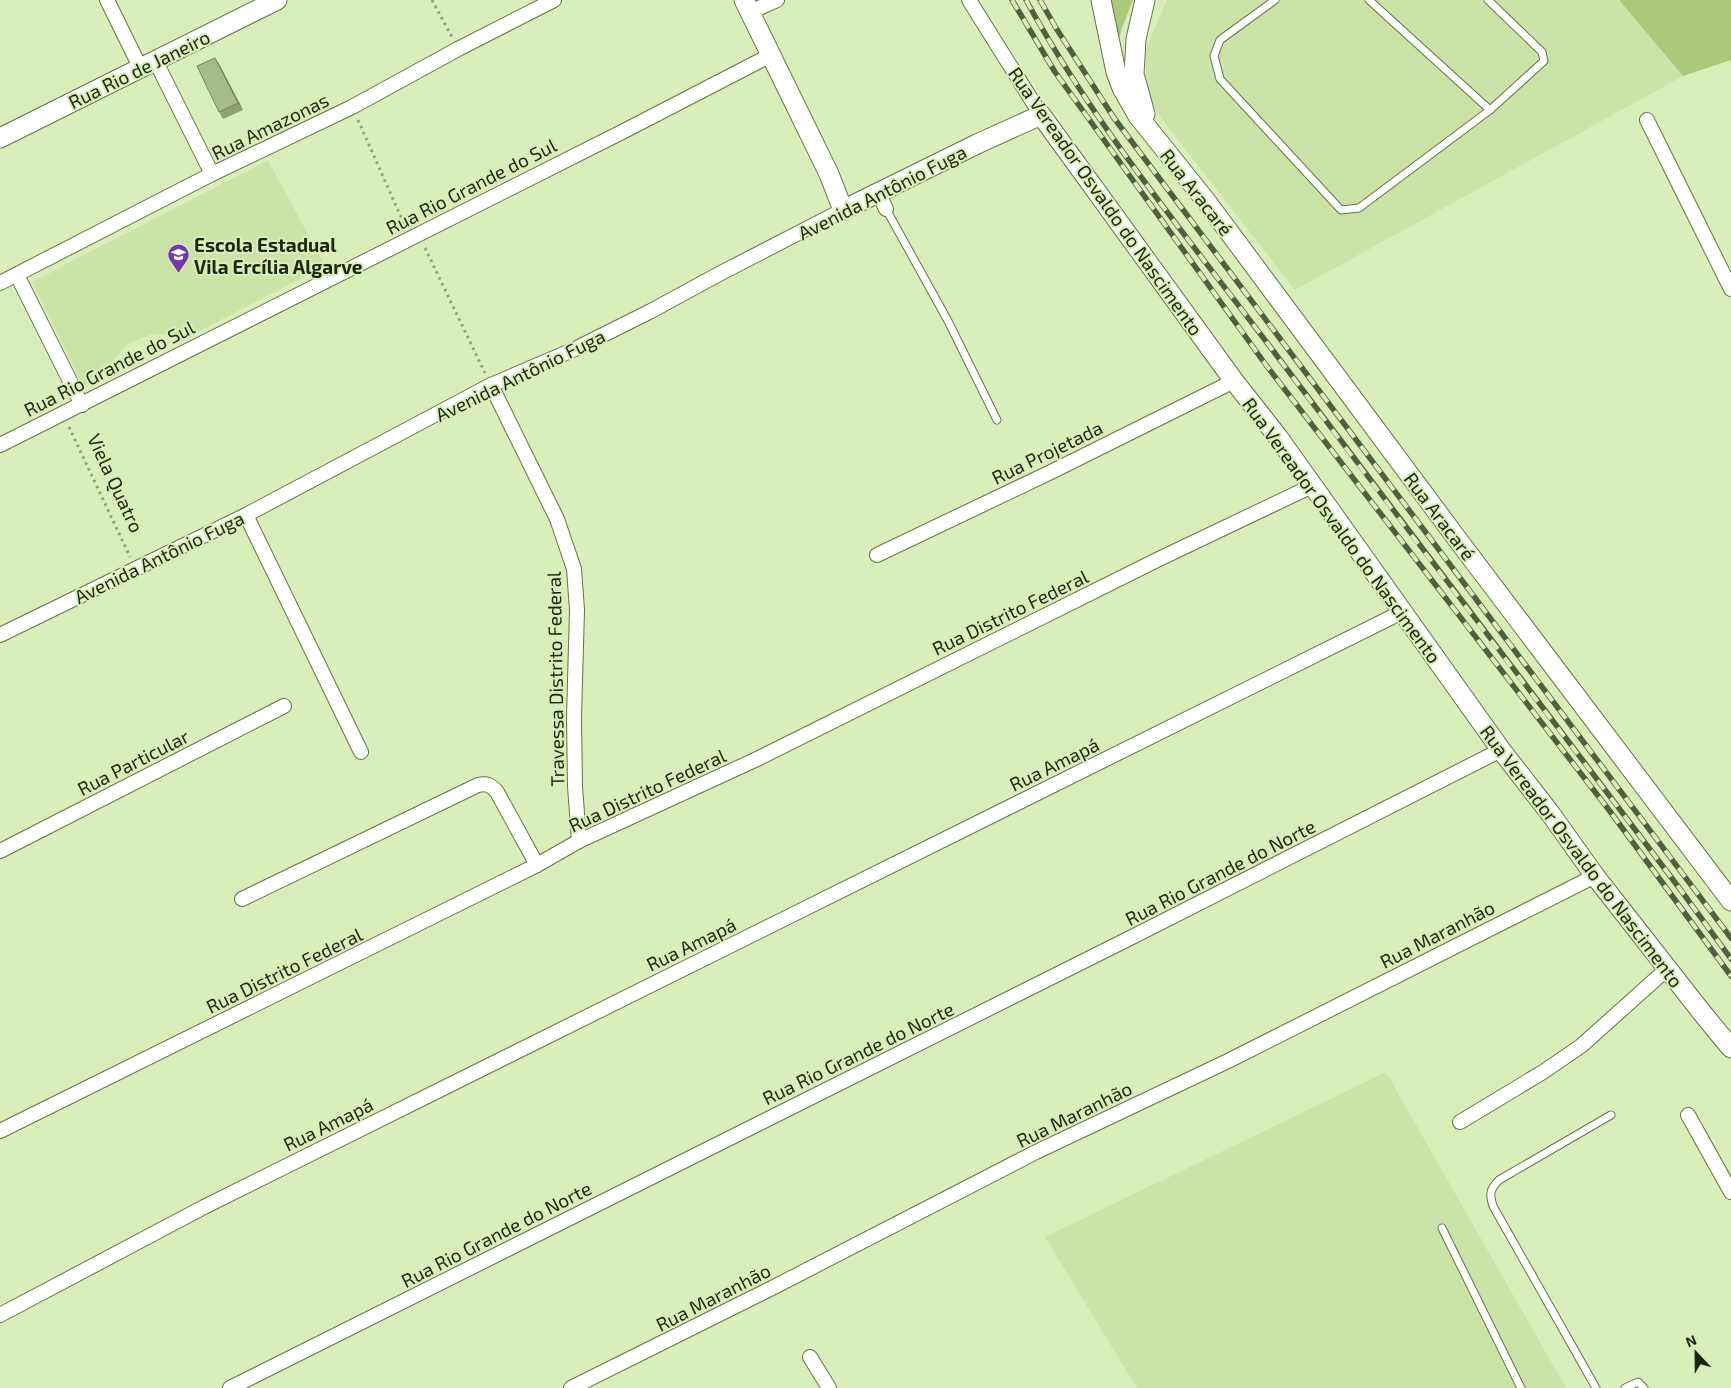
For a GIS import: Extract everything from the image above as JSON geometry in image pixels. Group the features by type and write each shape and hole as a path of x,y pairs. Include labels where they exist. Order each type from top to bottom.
{"street":[{"path":"107,0 148,64 212,174"},
{"name":"Rua Rio de Janeiro","path":"0,138 277,0"},
{"name":"Rua Amazonas","path":"0,284 212,174 352,107 458,48 554,0"},
{"path":"777,0 747,6 829,174 843,210"},
{"name":"Rua Vereador Osvaldo do Nascimento","path":"969,0 1041,115 1234,381 1278,437 1501,750 1550,813 1595,876 1731,1048"},
{"name":"Rua Aracaré","path":"1101,0 1112,54 1122,88 1138,116 1206,202 1463,548 1731,901"},
{"name":"Rua Aracaré","path":"1145,0 1136,39 1134,74 1150,130"},
{"name":"Rua Rio Grande do Sul","path":"0,445 771,55"},
{"name":"Avenida Antônio Fuga","path":"0,635 246,516 491,386 575,349 651,311 843,210 882,200 1041,115"},
{"path":"1647,120 1731,289"},
{"path":"17,275 82,404"},
{"name":"Rua Projetada","path":"877,555 1053,471 1234,381"},
{"name":"Travessa Distrito Federal","path":"491,386 557,519 574,569 577,610 574,718 575,786 580,840"},
{"name":"Rua Distrito Federal","path":"0,1131 537,865 580,840 755,760 1159,559 1312,486"},
{"path":"246,516 361,752"},
{"name":"Rua Amapá","path":"0,1314 204,1207 1402,612"},
{"name":"Rua Particular","path":"0,851 284,706"},
{"name":"Rua Rio Grande do Norte","path":"230,1388 1138,934 1501,750"},
{"path":"242,899 484,783 497,792 537,865"},
{"name":"Rua Maranhão","path":"571,1388 772,1288 1036,1152 1228,1061 1595,876"},
{"path":"1460,1122 1543,1072 1581,1046 1667,969"},
{"path":"1688,1115 1731,1192"},
{"path":"810,1357 829,1388"}],"lane":[{"path":"1276,0 1220,40 1214,56 1220,79 1341,210 1359,208 1490,110 1544,61 1542,52 1488,0"},
{"path":"1369,0 1490,110"},
{"path":"882,200 948,321 997,420"},
{"path":"1596,1388 1492,1206 1490,1194 1492,1186 1499,1180 1611,1115"},
{"path":"1442,1228 1521,1388"},
{"path":"1625,1388 1638,1382 1644,1388"}],"path":[{"path":"432,0 458,48"},
{"path":"352,107 414,236 491,386"},
{"name":"Viela Quatro","path":"62,413 135,569"}],"shaded area":[{"path":"1108,0 1133,0 1117,45"},
{"path":"1167,0 1619,0 1683,76 1295,290 1158,114 1146,88 1146,49"},
{"path":"1619,0 1731,0 1731,60 1683,76"},
{"name":"Escola Estadual Vila Ercília Algarve","path":"268,160 325,266 182,340 167,335 152,334 128,344 84,388 32,282"},
{"path":"1386,1072 1566,1388 1137,1388 1045,1237"}],"building":[{"path":"215,58 238,103 219,112 197,66"}],"railway":[{"path":"1012,0 1055,72 1266,365 1609,810 1731,976"},
{"path":"1026,0 1080,90 1141,177 1731,959"},
{"path":"1040,0 1114,118 1731,938"}],"place":[{"name":"Escola Estadual Vila Ercília Algarve","path":"178,274"}]}
